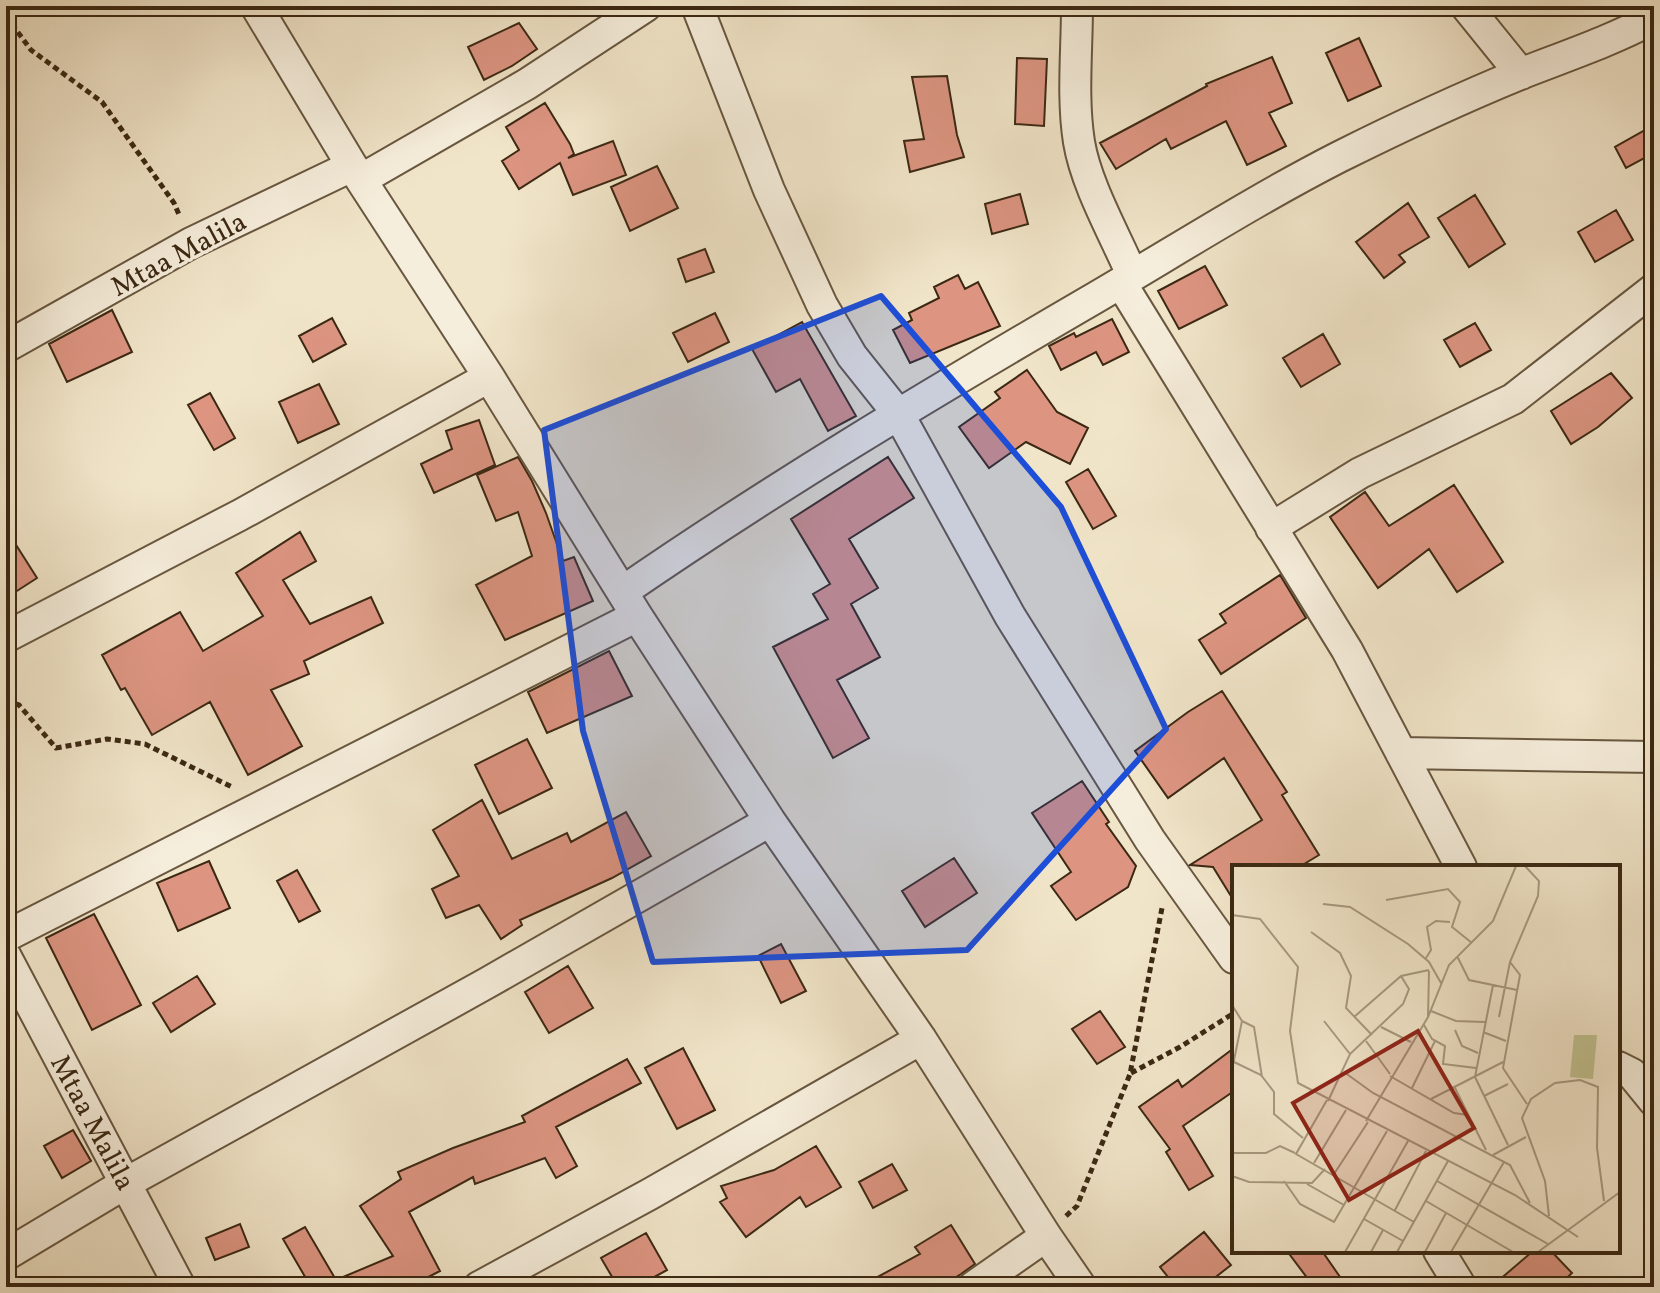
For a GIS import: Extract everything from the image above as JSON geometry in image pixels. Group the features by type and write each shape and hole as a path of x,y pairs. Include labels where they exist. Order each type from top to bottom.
{"street":[{"path":"256,6 629,604 770,821 921,1039 1081,1287"},
{"name":"Mtaa Malila","path":"6,347 191,243 357,172 527,84 646,6"},
{"path":"697,6 769,190 822,305 852,356 899,415 1010,616 1150,840 1232,955"},
{"path":"1077,6 1076,105 1080,145 1127,279 1271,528 1347,650 1460,865"},
{"path":"1466,6 1521,74"},
{"path":"6,936 273,799 629,604 725,521 1263,198 1437,110 1612,40 1654,18"},
{"path":"1271,528 1360,473 1513,399 1654,289"},
{"path":"6,637 240,515 489,377"},
{"path":"1401,753 1654,757"},
{"path":"6,1255 126,1183 487,983 770,821"},
{"name":"Mtaa Malila","path":"6,957 180,1287"},
{"path":"479,1287 650,1194 921,1039"},
{"path":"1620,1068 1632,1074 1654,1101"},
{"path":"973,1287 1046,1236"},
{"path":"1440,1253 1461,1287"}],"path":[{"path":"6,16 31,50 102,102 174,203 191,243"},
{"path":"6,701 19,705 56,748 107,739 145,744 240,790 273,799"},
{"path":"1046,1236 1077,1206 1130,1074 1163,903"},
{"path":"1130,1074 1232,1014"}],"highlighted area":[{"path":"881,296 1061,507 1166,729 967,950 653,962 583,731 544,430"}],"building":[{"path":"519,23 537,49 484,80 468,47"},
{"path":"1359,38 1381,86 1348,101 1326,53"},
{"path":"1272,57 1292,103 1269,113 1286,146 1247,165 1226,121 1171,149 1166,139 1116,169 1100,143 1206,84"},
{"path":"1017,58 1047,59 1044,126 1015,124"},
{"path":"947,76 964,157 910,172 904,141 924,139 912,77"},
{"path":"545,103 570,144 574,154 568,158 613,141 626,175 573,195 560,163 519,189 502,161 519,150 506,127"},
{"path":"1654,125 1654,153 1626,168 1615,147"},
{"path":"657,166 678,208 630,231 611,187"},
{"path":"1020,194 1028,224 992,234 985,204"},
{"path":"1475,195 1505,244 1469,267 1438,218"},
{"path":"1408,203 1429,237 1399,255 1405,262 1384,278 1356,242"},
{"path":"1616,210 1633,240 1595,262 1578,232"},
{"path":"705,249 714,272 686,282 678,259"},
{"path":"1205,266 1227,305 1179,329 1158,291"},
{"path":"958,275 965,289 978,282 1000,326 910,363 893,330 912,320 909,313 939,298 934,287"},
{"path":"112,310 132,352 67,382 49,344"},
{"path":"715,313 729,342 688,362 673,333"},
{"path":"332,318 346,344 313,362 299,336"},
{"path":"1112,319 1129,352 1103,365 1096,352 1061,370 1049,346"},
{"path":"802,322 856,416 828,431 800,379 776,392 752,349"},
{"path":"1475,323 1491,350 1460,367 1444,340"},
{"path":"1323,334 1340,364 1301,387 1283,358"},
{"path":"1027,370 1057,412 1088,428 1070,464 1026,442 989,468 959,427 1000,398 995,392"},
{"path":"1611,373 1632,398 1598,427 1571,444 1551,411"},
{"path":"319,384 339,424 298,443 279,402"},
{"path":"210,393 235,438 214,450 188,405"},
{"path":"479,420 495,465 434,493 421,464 452,449 446,431"},
{"path":"518,457 546,513 563,561 574,557 593,601 505,640 476,585 532,556 518,512 496,521 477,475"},
{"path":"888,457 914,498 849,539 878,588 851,604 880,657 837,680 869,738 833,758 773,647 828,619 813,594 830,584 791,519"},
{"path":"1088,469 1116,516 1093,529 1066,482"},
{"path":"1454,485 1503,562 1457,592 1429,549 1378,588 1330,517 1365,492 1389,526"},
{"path":"6,529 37,578 6,598"},
{"path":"300,532 316,561 283,580 310,624 371,597 383,623 304,661 309,674 271,690 302,746 248,775 210,702 152,735 125,688 121,690 102,655 180,612 203,651 263,616 236,573"},
{"path":"1280,575 1306,618 1221,674 1199,640 1226,623 1220,614"},
{"path":"609,651 632,696 547,733 528,692"},
{"path":"1222,691 1287,792 1282,795 1319,855 1302,865 1232,865 1232,898 1213,867 1190,865 1262,820 1224,758 1168,798 1135,751"},
{"path":"527,739 552,788 499,814 475,765"},
{"path":"1082,781 1109,822 1106,824 1136,866 1128,887 1076,920 1051,886 1071,872 1032,813"},
{"path":"482,800 512,859 567,833 571,842 626,812 651,856 612,878 520,920 522,925 501,939 479,905 446,918 432,889 459,876 433,830"},
{"path":"954,858 977,893 925,927 902,891"},
{"path":"209,861 230,908 178,931 157,883"},
{"path":"297,870 320,911 299,922 277,881"},
{"path":"94,914 141,1005 92,1030 46,938"},
{"path":"781,944 806,991 781,1003 758,956"},
{"path":"568,966 593,1008 549,1033 525,992"},
{"path":"197,976 215,1004 171,1032 153,1003"},
{"path":"1100,1011 1125,1047 1097,1064 1072,1029"},
{"path":"683,1048 715,1110 677,1129 645,1068"},
{"path":"1232,1050 1232,1092 1183,1126 1213,1176 1189,1190 1166,1152 1170,1149 1139,1107 1178,1080 1182,1087"},
{"path":"627,1059 641,1083 556,1127 577,1166 556,1178 545,1158 475,1184 473,1177 409,1212 440,1271 409,1287 311,1287 283,1239 305,1227 336,1280 393,1256 360,1206 401,1179 398,1172 525,1122 522,1116"},
{"path":"73,1130 91,1161 62,1178 44,1146"},
{"path":"816,1146 841,1187 806,1207 800,1197 746,1237 720,1202 727,1198 721,1186 774,1170"},
{"path":"892,1164 907,1190 873,1208 859,1182"},
{"path":"240,1224 249,1247 215,1260 206,1238"},
{"path":"951,1225 975,1264 961,1274 940,1287 859,1287 920,1254 915,1247"},
{"path":"1204,1232 1231,1265 1203,1287 1176,1287 1160,1267"},
{"path":"646,1233 667,1270 636,1287 618,1287 601,1258"},
{"path":"1288,1253 1323,1253 1347,1287 1314,1287"},
{"path":"1531,1253 1553,1253 1572,1273 1557,1287 1491,1287"}]}
